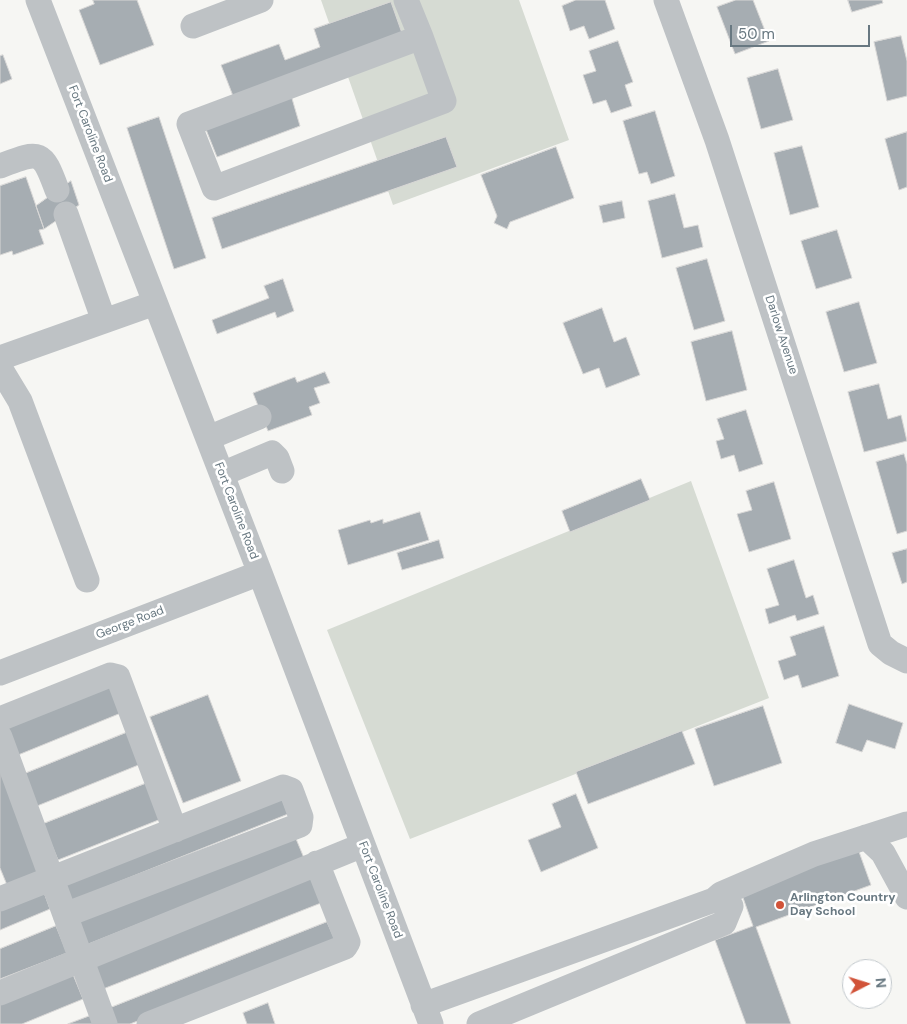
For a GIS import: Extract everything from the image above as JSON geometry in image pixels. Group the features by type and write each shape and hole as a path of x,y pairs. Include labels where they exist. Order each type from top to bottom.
{"street":[{"name":"Fort Caroline Road","path":"38,0 260,573 427,1014"},
{"path":"193,26 261,0"},
{"path":"406,0 420,37 444,101 214,188 189,124 420,37"},
{"name":"Darlow Avenue","path":"666,0 720,149 880,644 890,653 906,661"},
{"path":"0,166 30,155 41,158 48,164 57,190"},
{"path":"66,214 104,321"},
{"path":"0,358 155,303"},
{"path":"0,368 20,401 87,580"},
{"path":"208,438 260,417"},
{"path":"222,474 272,453 277,458 282,471"},
{"name":"George Road","path":"0,673 260,573"},
{"path":"0,719 110,675 118,677 175,830"},
{"path":"0,737 105,1024"},
{"path":"0,899 283,787 290,790 301,817 300,825 65,915"},
{"path":"427,1014 672,915 714,900 721,894 814,854 907,824"},
{"path":"866,837 883,853 907,897"},
{"path":"0,993 363,845"},
{"path":"149,1024 345,947 348,942 317,864"},
{"path":"479,1024 724,923 731,906 714,900"},
{"path":"672,915 684,939"}],"shaded area":[{"path":"321,0 519,0 569,140 393,205"},
{"path":"691,481 769,698 410,839 327,630"}],"building":[{"path":"93,0 137,0 154,45 100,65 79,10 94,4"},
{"path":"576,0 605,0 615,29 589,39 584,26 570,31 562,6"},
{"path":"736,0 753,0 769,41 735,54 717,7"},
{"path":"848,0 882,0 883,3 852,12"},
{"path":"391,2 403,36 233,96 221,65 279,44 285,60 320,47 314,29"},
{"path":"901,36 907,61 907,96 887,101 874,42"},
{"path":"618,41 633,82 625,85 632,106 611,113 606,100 593,104 583,75 596,71 589,51"},
{"path":"3,55 12,79 0,84 0,56"},
{"path":"778,69 793,120 761,129 747,78"},
{"path":"291,95 300,126 217,157 205,127"},
{"path":"655,111 675,176 651,184 647,172 639,174 623,121"},
{"path":"159,117 206,258 174,269 127,128"},
{"path":"907,132 907,187 899,190 885,139"},
{"path":"446,137 457,167 222,249 212,218"},
{"path":"802,146 819,207 790,215 774,153"},
{"path":"556,147 574,198 510,222 507,229 494,223 497,216 481,175"},
{"path":"26,177 44,229 39,230 44,244 13,255 12,251 0,255 0,186"},
{"path":"71,181 79,205 44,229 36,206"},
{"path":"675,194 684,228 698,225 703,247 662,258 648,201"},
{"path":"622,201 625,218 603,223 599,206"},
{"path":"837,230 852,278 816,289 801,241"},
{"path":"707,259 725,321 694,330 676,268"},
{"path":"283,279 294,311 277,318 275,312 217,334 212,320 269,298 264,286"},
{"path":"859,302 877,363 844,372 826,312"},
{"path":"602,308 614,342 626,337 640,375 606,388 599,368 583,374 563,323"},
{"path":"732,331 747,390 706,401 691,342"},
{"path":"325,372 330,383 314,388 320,403 309,407 312,415 268,431 253,393 295,377 297,382"},
{"path":"879,384 888,419 901,415 907,441 864,452 848,392"},
{"path":"746,410 763,464 739,472 734,455 721,459 716,441 724,439 717,419"},
{"path":"904,454 907,464 907,531 897,534 876,462"},
{"path":"641,479 650,500 570,532 562,511"},
{"path":"774,482 791,539 749,552 737,514 752,510 746,491"},
{"path":"420,512 429,540 348,565 338,530 370,520 371,523 383,519 383,523"},
{"path":"439,540 444,558 402,570 397,553"},
{"path":"907,549 907,582 902,584 892,553"},
{"path":"794,560 806,598 813,595 819,614 797,621 795,615 769,624 765,609 779,605 767,569"},
{"path":"824,626 839,676 802,688 798,675 784,680 778,661 796,655 790,637"},
{"path":"108,681 121,713 18,755 5,723"},
{"path":"208,695 241,781 183,803 150,717"},
{"path":"849,704 903,723 895,749 867,740 862,752 836,743"},
{"path":"763,706 782,763 714,786 695,729"},
{"path":"682,731 695,764 588,804 576,772"},
{"path":"128,732 141,764 37,806 24,774"},
{"path":"0,768 40,873 7,885 0,868"},
{"path":"147,783 161,819 58,860 43,824"},
{"path":"280,794 288,814 71,901 63,880"},
{"path":"576,794 598,848 541,872 528,840 561,827 552,804"},
{"path":"294,834 304,858 86,945 77,921"},
{"path":"858,849 871,885 756,927 791,1024 746,1024 715,940 753,926 741,892"},
{"path":"311,876 321,903 103,989 93,963"},
{"path":"42,887 50,909 0,930 0,904"},
{"path":"327,922 336,942 130,1024 116,1024 110,1008"},
{"path":"56,926 67,953 0,979 0,949"},
{"path":"72,972 83,999 22,1024 0,1024 0,1002"},
{"path":"268,1003 275,1024 247,1024 243,1013"},
{"path":"95,1014 99,1024 68,1024"}],"place":[{"name":"Arlington Country Day School","path":"780,905"}]}
